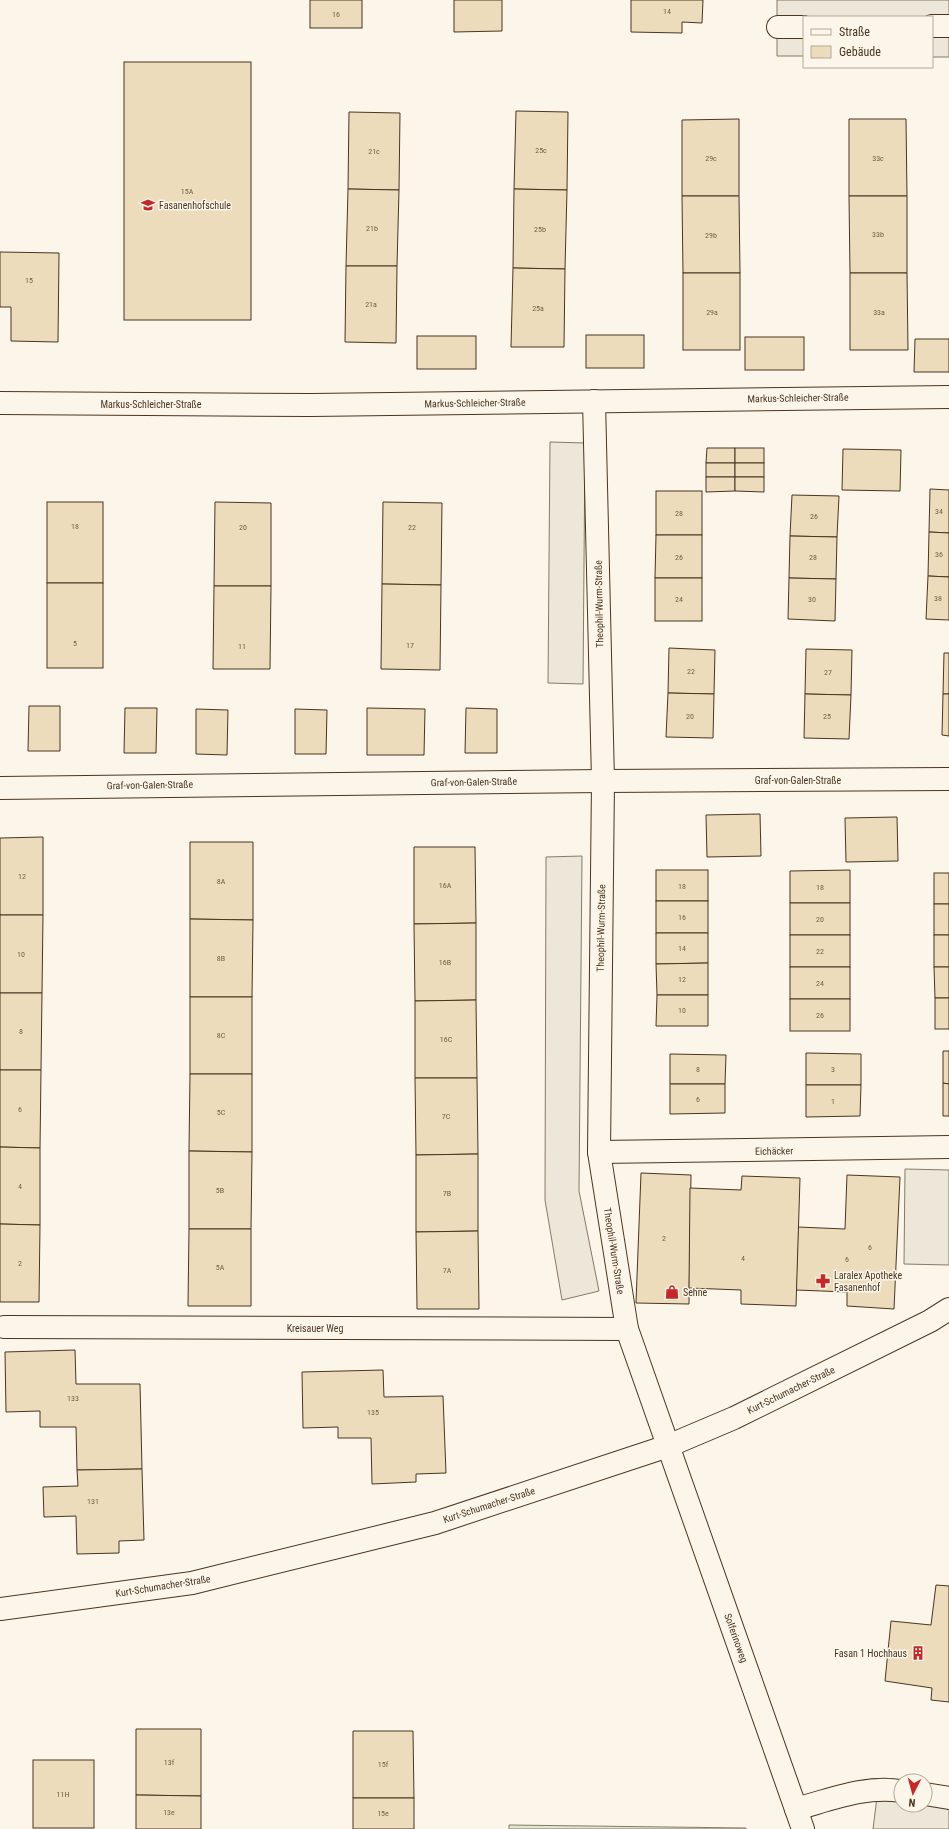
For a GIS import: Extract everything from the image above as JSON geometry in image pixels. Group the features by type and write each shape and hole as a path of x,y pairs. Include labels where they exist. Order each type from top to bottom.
{"street":[{"path":"933,26 949,26"},
{"path":"778,27 803,27"},
{"name":"Markus-Schleicher-Straße","path":"0,403 318,405 949,397"},
{"name":"Theophil-Wurm-Straße","path":"594,401 603,781 599,1152 627,1329 668,1446"},
{"name":"Graf-von-Galen-Straße","path":"0,788 603,781 949,779"},
{"name":"Eichäcker","path":"599,1152 949,1147"},
{"name":"Kurt-Schumacher-Straße","path":"0,1609 208,1580 435,1523 668,1446 741,1415 949,1309"},
{"name":"Kreisauer Weg","path":"4,1327 627,1329"},
{"name":"Solferinoweg","path":"668,1446 803,1829"},
{"path":"796,1809 864,1792 893,1790"},
{"path":"933,1795 949,1798"}],"green space":[{"path":"509,1825 746,1828 746,1829 509,1829"}],"shaded area":[{"path":"777,0 949,0 949,57 933,57 933,16 803,16 803,56 777,56"},
{"path":"550,442 585,443 583,684 548,683"},
{"path":"582,856 579,1191 599,1291 562,1300 545,1200 546,857"},
{"path":"905,1169 949,1170 949,1265 904,1264"},
{"path":"877,1797 893,1799 893,1813 933,1813 933,1805 949,1805 949,1829 873,1829"}],"building":[{"path":"310,0 362,0 362,28 310,28"},
{"path":"454,0 502,0 502,31 454,32"},
{"path":"631,0 703,0 702,23 682,22 682,33 631,32"},
{"path":"124,62 251,62 251,320 124,320"},
{"path":"516,111 568,112 567,190 514,189"},
{"path":"349,112 400,113 399,190 348,189"},
{"path":"739,119 739,196 682,196 682,120"},
{"path":"849,119 906,119 907,196 849,196"},
{"path":"348,189 399,190 397,266 346,266"},
{"path":"514,189 567,190 565,269 513,268"},
{"path":"682,196 739,196 740,273 683,273"},
{"path":"849,196 907,196 907,273 850,273"},
{"path":"0,252 59,253 58,342 11,341 11,307 0,307"},
{"path":"346,266 397,266 396,343 345,342"},
{"path":"513,268 565,269 564,347 511,347"},
{"path":"683,273 740,273 740,350 683,350"},
{"path":"850,273 907,273 908,350 850,350"},
{"path":"586,335 644,335 644,368 586,368"},
{"path":"417,336 476,336 476,369 417,369"},
{"path":"745,337 804,337 804,370 745,370"},
{"path":"915,339 949,339 949,372 914,372"},
{"path":"707,448 735,448 735,463 706,463"},
{"path":"735,448 764,448 764,463 735,463"},
{"path":"843,449 901,450 900,491 842,490"},
{"path":"706,463 735,463 735,477 706,477"},
{"path":"735,463 764,463 764,477 735,477"},
{"path":"706,477 735,477 735,491 706,492"},
{"path":"735,477 764,477 764,492 735,491"},
{"path":"930,489 949,490 949,533 929,532"},
{"path":"656,491 702,491 702,535 656,535"},
{"path":"792,495 839,496 837,537 790,536"},
{"path":"47,502 103,502 103,583 47,583"},
{"path":"215,502 271,503 271,586 214,586"},
{"path":"383,502 442,503 441,585 382,584"},
{"path":"929,532 949,533 949,577 928,576"},
{"path":"656,535 702,535 702,578 655,578"},
{"path":"790,536 837,537 836,579 789,578"},
{"path":"928,576 949,577 949,620 926,619"},
{"path":"655,578 702,578 702,621 655,621"},
{"path":"789,578 836,579 835,621 788,619"},
{"path":"47,583 103,583 103,668 47,668"},
{"path":"382,584 441,585 440,670 381,669"},
{"path":"214,586 271,586 270,669 213,669"},
{"path":"669,648 715,650 714,694 668,693"},
{"path":"806,649 852,650 851,695 805,694"},
{"path":"944,653 949,653 949,694 943,694"},
{"path":"668,693 714,694 713,738 666,737"},
{"path":"805,694 851,695 849,739 804,738"},
{"path":"943,694 949,694 949,736 942,735"},
{"path":"29,706 60,706 60,751 28,751"},
{"path":"125,708 157,708 156,753 124,753"},
{"path":"367,708 425,709 424,755 367,755"},
{"path":"466,708 497,709 497,753 465,753"},
{"path":"196,709 228,710 227,755 196,754"},
{"path":"295,709 327,710 326,754 295,754"},
{"path":"760,814 761,856 707,857 706,815"},
{"path":"897,817 898,861 846,862 845,818"},
{"path":"43,837 43,915 0,915 0,838"},
{"path":"190,842 253,842 253,920 190,919"},
{"path":"414,847 475,847 476,923 414,924"},
{"path":"656,870 708,870 708,901 656,901"},
{"path":"850,870 850,903 790,903 790,871"},
{"path":"934,873 949,873 949,904 934,904"},
{"path":"656,901 708,901 708,933 656,933"},
{"path":"790,903 850,903 850,935 790,935"},
{"path":"934,904 949,904 949,935 934,935"},
{"path":"0,915 43,915 42,993 0,993"},
{"path":"190,919 253,920 252,997 190,997"},
{"path":"476,923 476,1000 415,1001 414,924"},
{"path":"656,933 708,933 708,963 656,964"},
{"path":"790,935 850,935 850,967 790,967"},
{"path":"934,935 949,935 949,967 934,967"},
{"path":"708,963 708,995 657,995 656,964"},
{"path":"790,967 850,967 850,999 790,999"},
{"path":"934,967 949,967 949,998 935,998"},
{"path":"0,993 42,993 41,1070 0,1070"},
{"path":"657,995 708,995 708,1026 656,1026"},
{"path":"190,997 252,997 252,1074 190,1074"},
{"path":"935,998 949,998 949,1029 935,1029"},
{"path":"790,999 850,999 850,1031 790,1031"},
{"path":"476,1000 477,1078 415,1078 415,1001"},
{"path":"943,1051 949,1051 949,1084 943,1083"},
{"path":"806,1053 861,1054 861,1085 806,1085"},
{"path":"670,1054 726,1055 725,1084 670,1084"},
{"path":"0,1070 41,1070 40,1148 0,1147"},
{"path":"190,1074 252,1074 252,1152 189,1151"},
{"path":"415,1078 477,1078 478,1154 416,1155"},
{"path":"943,1083 949,1084 949,1116 943,1116"},
{"path":"670,1084 725,1084 725,1113 670,1114"},
{"path":"806,1085 861,1085 860,1116 806,1117"},
{"path":"0,1147 40,1148 40,1225 0,1224"},
{"path":"189,1151 252,1152 251,1229 189,1229"},
{"path":"478,1154 478,1231 416,1232 416,1155"},
{"path":"641,1173 691,1175 689,1304 636,1303"},
{"path":"847,1175 900,1177 894,1309 847,1306 847,1292 796,1290 798,1227 845,1229"},
{"path":"742,1176 800,1178 796,1306 741,1304 741,1290 689,1288 690,1188 741,1190"},
{"path":"0,1224 40,1225 39,1302 0,1302"},
{"path":"189,1229 251,1229 251,1306 188,1306"},
{"path":"478,1231 479,1309 417,1309 416,1232"},
{"path":"75,1350 76,1384 140,1384 142,1469 77,1470 76,1427 40,1427 40,1411 6,1412 5,1352"},
{"path":"383,1370 384,1397 443,1396 446,1473 416,1474 416,1482 372,1484 371,1438 338,1438 338,1427 303,1428 302,1372"},
{"path":"142,1469 144,1540 119,1541 119,1553 77,1554 76,1516 44,1517 43,1487 78,1486 77,1470"},
{"name":"Fasan 1 Hochhaus","path":"936,1585 949,1586 949,1702 931,1700 932,1688 885,1681 891,1621 931,1625"},
{"path":"136,1729 201,1729 201,1796 136,1795"},
{"path":"353,1731 413,1731 414,1798 353,1798"},
{"path":"33,1760 94,1760 94,1828 33,1828"},
{"path":"136,1795 201,1796 201,1829 136,1829"},
{"path":"353,1798 414,1798 414,1829 353,1829"}],"place":[{"name":"Fasanenhofschule","path":"148,205"},
{"name":"Laralex Apotheke Fasanenhof","path":"823,1281"},
{"name":"Sehne","path":"672,1292"},
{"name":"Fasan 1 Hochhaus","path":"918,1653"}]}
